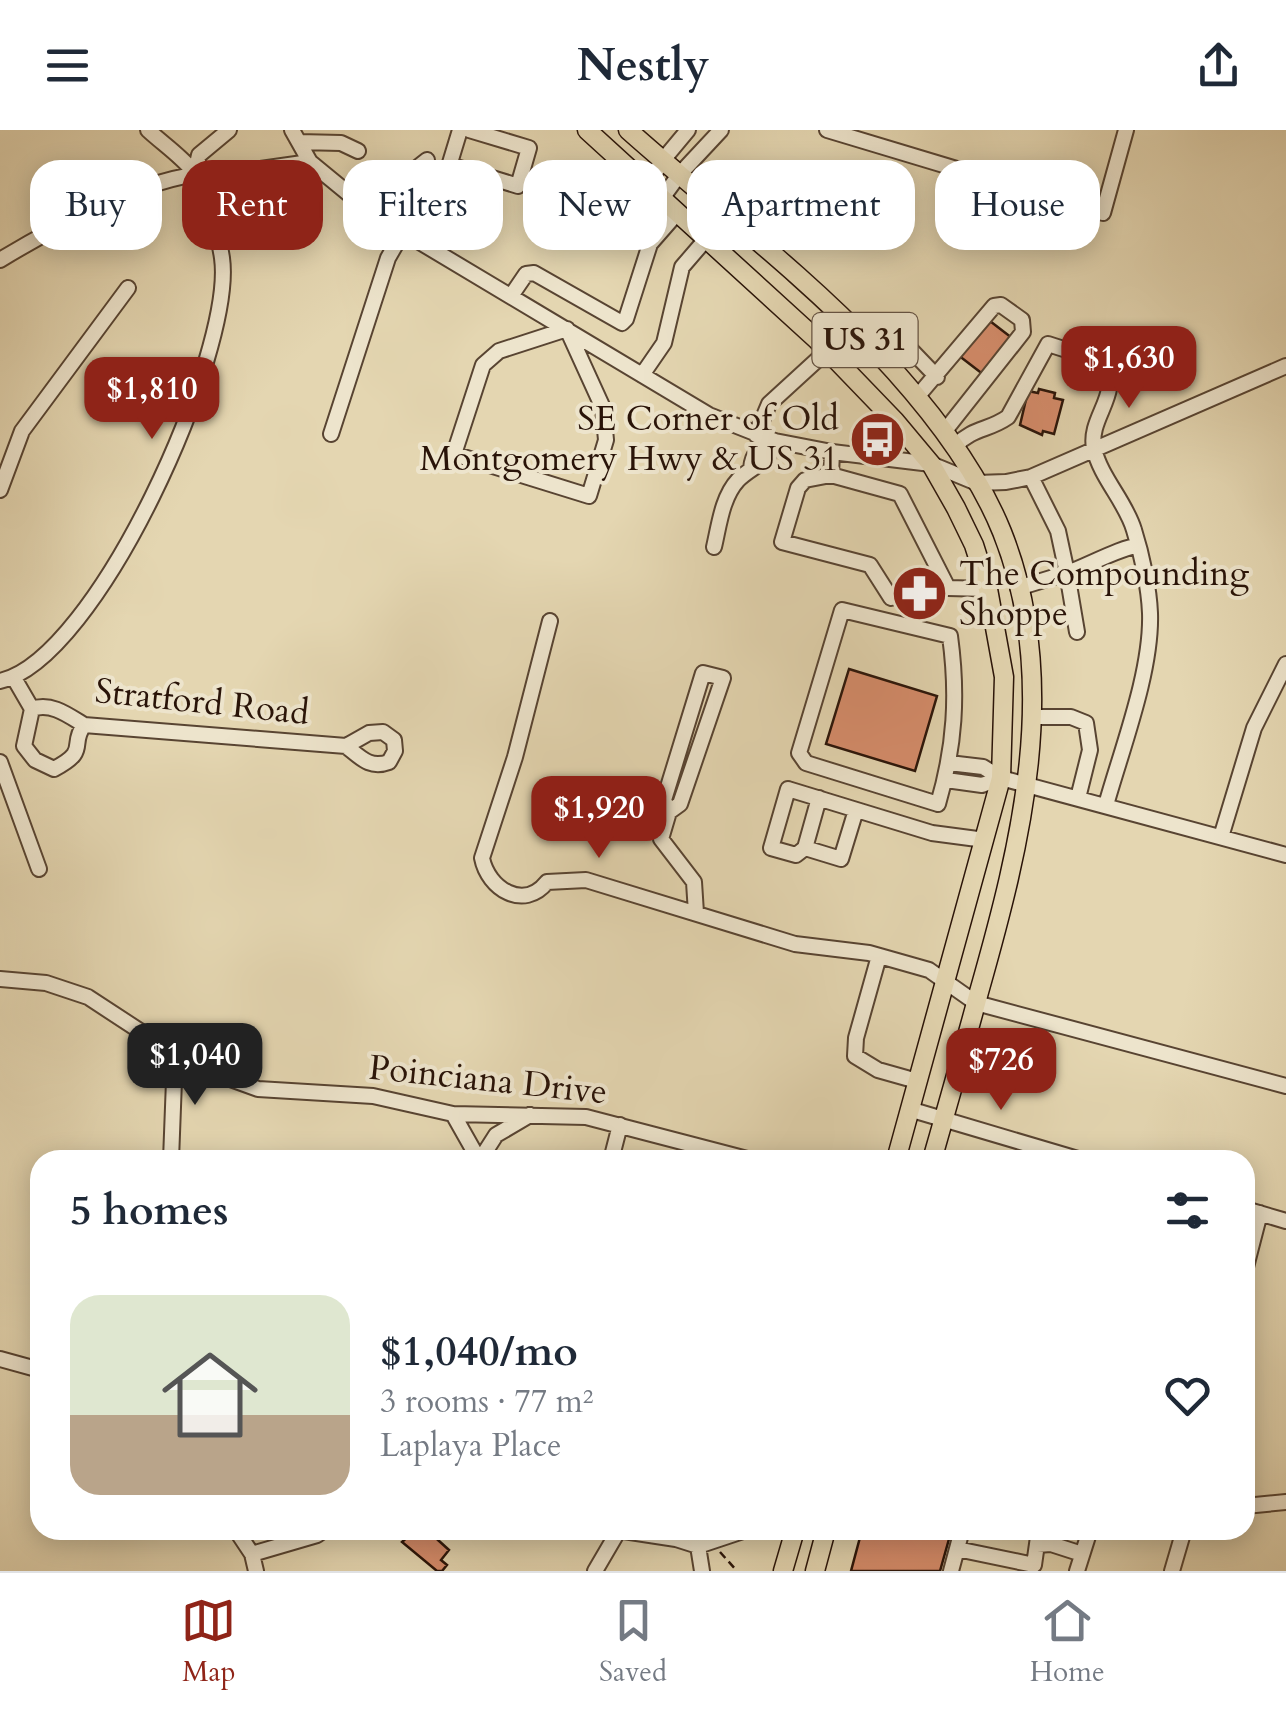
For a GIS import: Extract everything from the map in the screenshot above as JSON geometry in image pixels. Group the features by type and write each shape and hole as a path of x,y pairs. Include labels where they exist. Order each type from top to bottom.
{"main road":[{"name":"US 31","path":"588,130 621,160"},
{"name":"US 31","path":"628,130 662,160"},
{"name":"US 31","path":"667,164 864,340 917,397 977,483 1001,530 1018,588 1030,643 1027,784 1007,894 935,1150"},
{"name":"US 31","path":"667,202 687,220"},
{"name":"US 31","path":"720,250 828,350 931,464 974,545 988,589 1004,678 1002,778 898,1150"},
{"path":"783,1571 792,1540"},
{"path":"815,1571 823,1540"}],"street":[{"path":"148,130 182,160"},
{"path":"199,160 229,130"},
{"path":"452,160 460,130"},
{"path":"469,130 529,148 518,186 503,182"},
{"path":"662,160 688,130"},
{"path":"667,182 721,130"},
{"path":"827,130 1103,213 1126,130"},
{"path":"295,136 341,143 358,151"},
{"path":"295,136 309,160"},
{"path":"323,173 343,189"},
{"path":"0,260 125,196 182,176"},
{"path":"511,296 526,274 534,274 622,323 650,244 678,212"},
{"path":"84,724 79,747 70,760 54,768 35,760 24,746 32,709 7,680 57,643 105,580 154,497 205,370 222,300 219,250"},
{"path":"331,434 393,250"},
{"path":"433,250 709,415 775,441 931,464 977,483 1031,477 1286,366"},
{"path":"642,374 664,343 682,267 697,250"},
{"path":"0,490 5,459 22,431 128,288"},
{"path":"917,397 994,306 1001,305 1022,320 1023,332 949,439"},
{"path":"864,340 889,327 936,376"},
{"path":"567,329 603,408 606,440 588,496 454,454 484,365 499,350 567,329"},
{"path":"949,439 999,424 1008,417 1048,344 1104,362 1110,372 1110,394 1094,435 1094,450 1134,529 1150,611 1147,656 1106,805"},
{"path":"756,435 769,404 828,350"},
{"path":"714,547 731,489 762,465 772,454 775,441"},
{"path":"831,475 832,452"},
{"path":"890,598 870,565 782,542 798,488 805,480 831,475 900,494 948,588 988,589"},
{"path":"1031,477 1058,530 1077,632"},
{"path":"1018,588 1098,563 1128,546 1138,546"},
{"path":"842,610 950,636 956,685 946,780 938,804 806,763 800,753 842,610"},
{"path":"550,622 515,757 482,858 485,873 495,886 525,896 538,893 547,882 586,880 795,944 879,956 929,970 976,1003 1286,1086"},
{"path":"1222,837 1254,728 1286,664"},
{"path":"668,812 680,804 723,678 703,673 664,800 668,812 661,839 694,882 696,913"},
{"name":"Stratford Road","path":"32,709 42,705 84,724 346,746"},
{"path":"1031,717 1071,717 1086,722 1090,750 1078,798"},
{"path":"681,746 698,751"},
{"path":"0,762 39,869"},
{"path":"949,763 983,767 1002,778 1286,855"},
{"path":"946,780 982,785 1002,778"},
{"path":"819,798 805,848 796,856 771,848 788,789 819,798 932,833 985,840"},
{"path":"805,848 841,859 856,810"},
{"path":"879,956 854,1053 857,1060 878,1070 917,1081"},
{"name":"Poinciana Drive","path":"0,979 46,982 88,997 174,1054 258,1089 373,1096 452,1114 586,1117 714,1150"},
{"path":"171,1150 174,1054"},
{"path":"909,1108 1026,1150"},
{"path":"452,1114 473,1150"},
{"path":"486,1150 496,1135 532,1114"},
{"path":"614,1150 620,1125"},
{"path":"1255,1212 1286,1221"},
{"path":"0,1359 30,1367"},
{"path":"1255,1505 1286,1502"},
{"path":"243,1540 252,1554 256,1571"},
{"path":"252,1554 300,1540"},
{"path":"595,1571 612,1540"},
{"path":"682,1540 698,1546 719,1546 729,1540"},
{"path":"951,1571 959,1540"},
{"path":"957,1549 1034,1565 1038,1540"},
{"path":"1042,1540 1082,1554"},
{"path":"1077,1571 1087,1540"},
{"path":"1172,1571 1181,1540"},
{"path":"698,1546 702,1571"}],"path":[{"path":"719,1546 737,1571"}],"building":[{"path":"986,318 1012,338 984,375 958,355"},
{"path":"1039,389 1055,393 1054,398 1063,400 1054,434 1043,431 1042,435 1020,425 1028,391 1038,393"},
{"path":"849,669 937,696 915,771 826,744"},
{"path":"438,1540 449,1550 441,1560 447,1565 437,1571 402,1542"},
{"path":"859,1540 949,1540 940,1571 851,1571"}],"place":[{"name":"SE Corner of Old Montgomery Hwy & US 31","path":"878,439"},
{"name":"The Compounding Shoppe","path":"920,594"}]}
